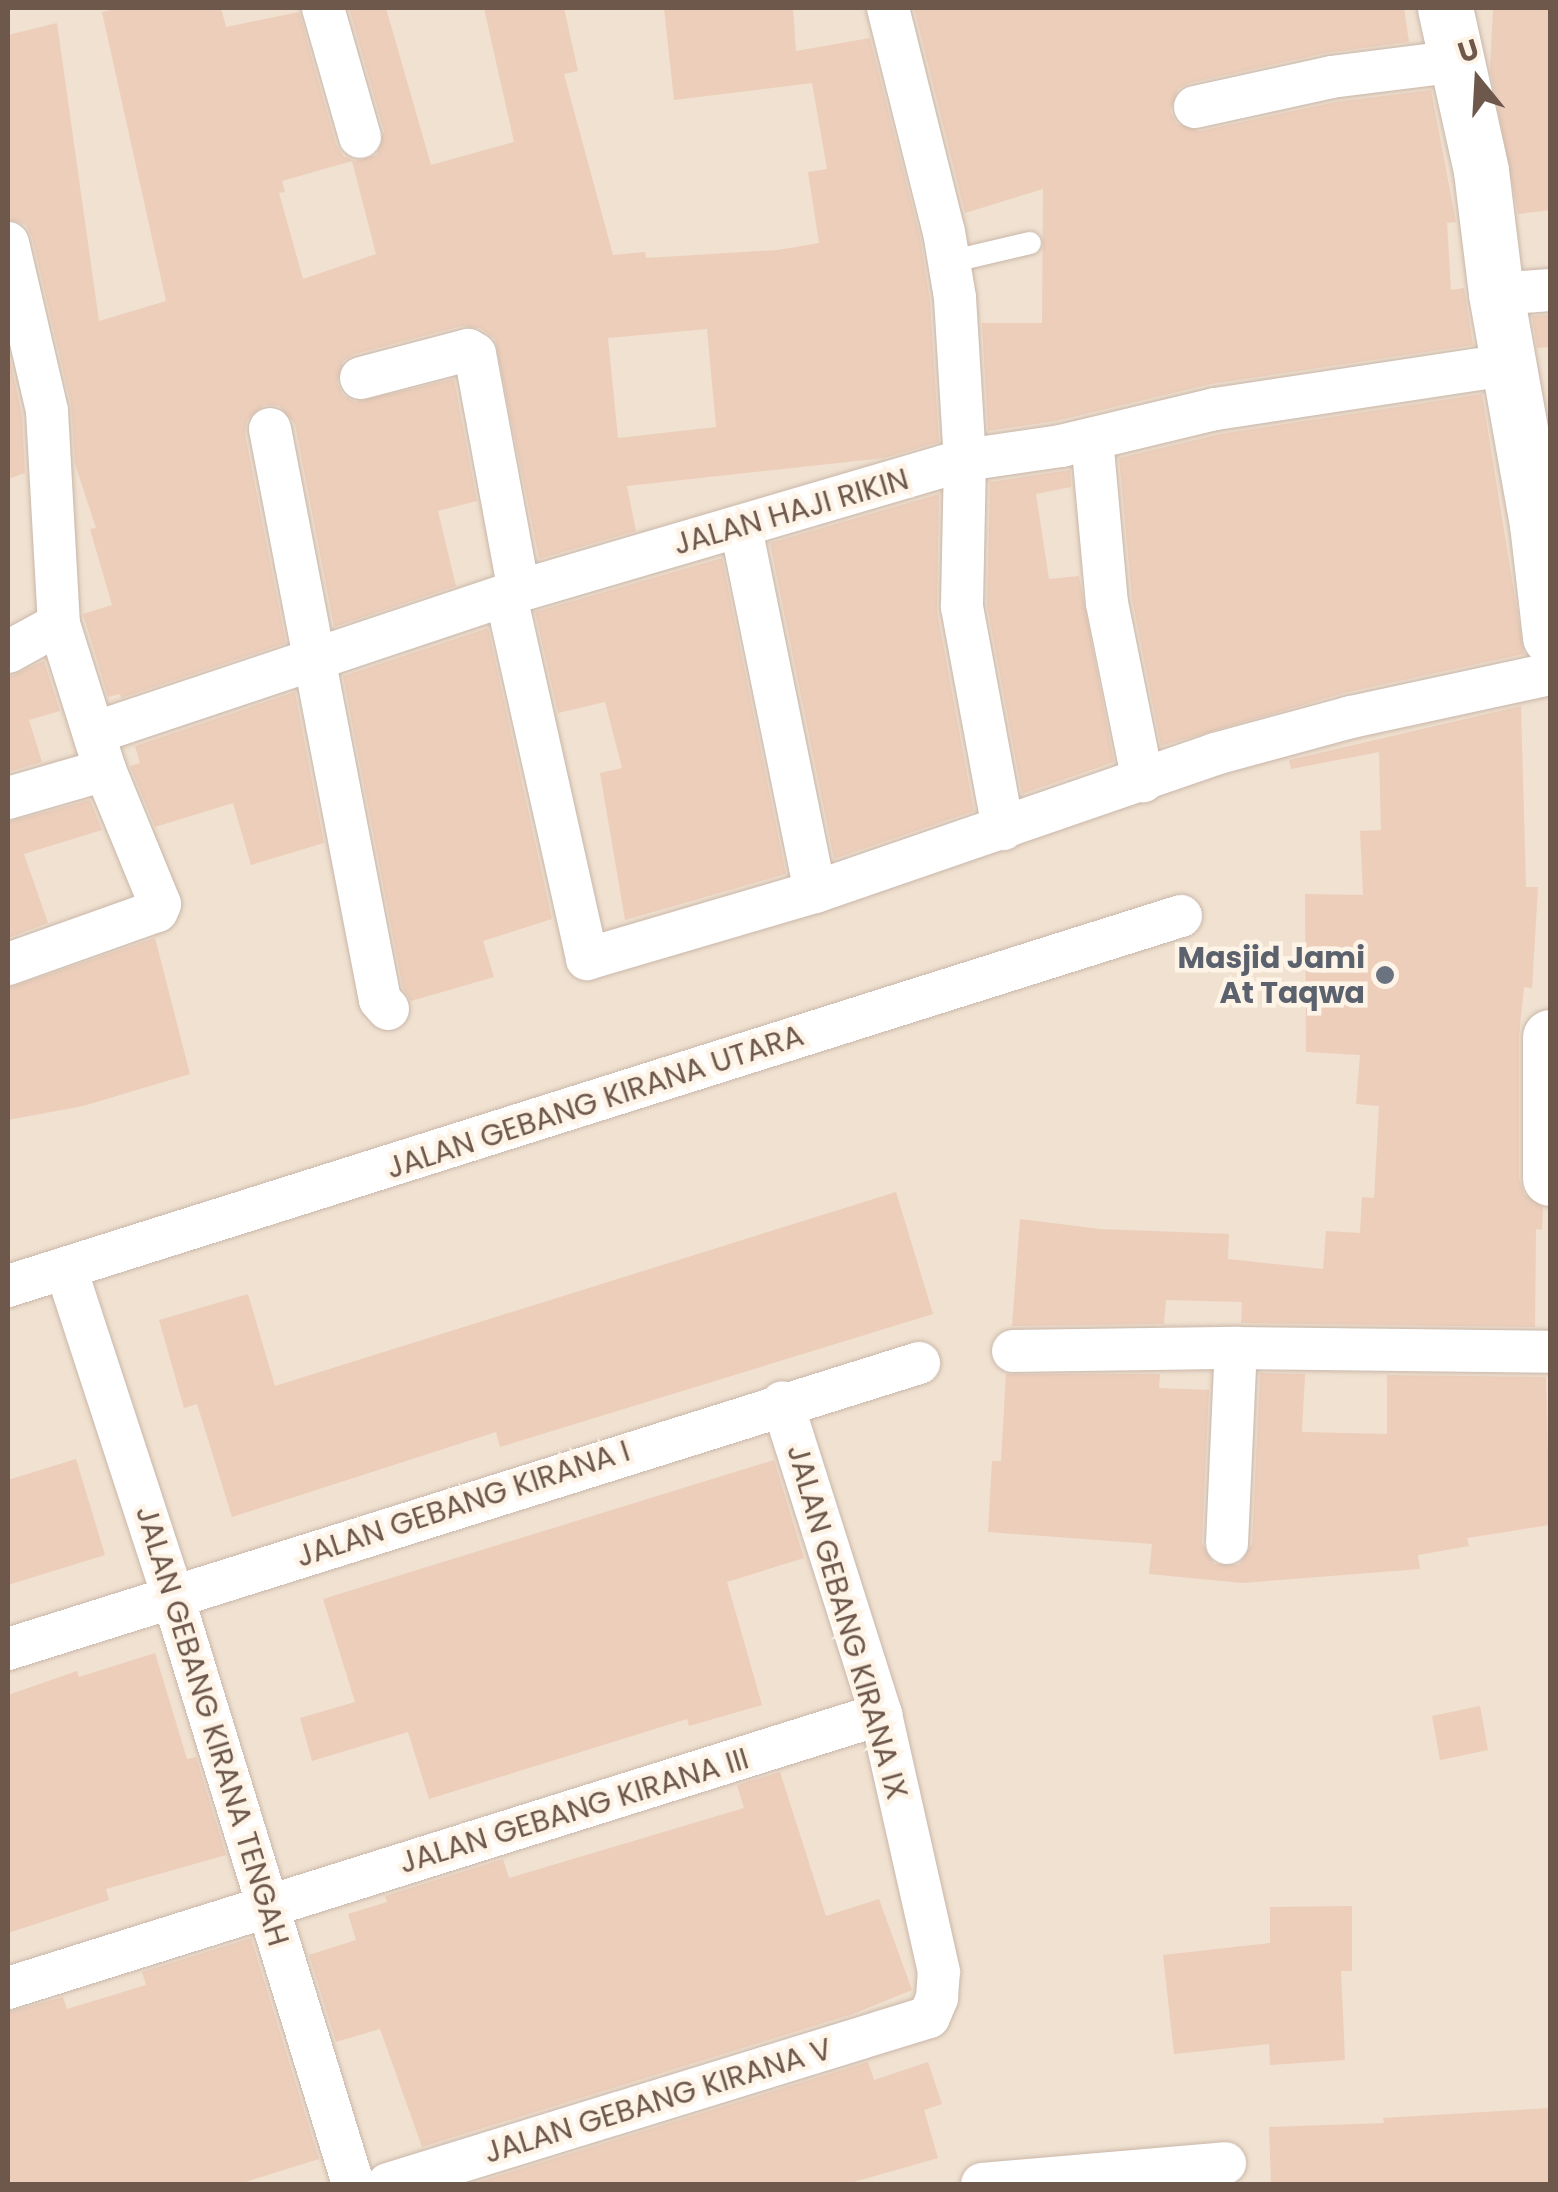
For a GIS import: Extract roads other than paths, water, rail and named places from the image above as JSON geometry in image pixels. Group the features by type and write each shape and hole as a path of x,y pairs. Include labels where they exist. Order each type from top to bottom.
{"street":[{"path":"323,8 360,137"},
{"path":"888,8 950,262 961,357 965,460 962,608 1003,829"},
{"path":"1445,8 1460,61 1481,171 1507,365 1537,524 1550,637"},
{"path":"1195,107 1331,77 1460,61"},
{"path":"8,243 48,411 59,624 99,752 160,904 157,910 8,964"},
{"path":"1496,294 1550,290"},
{"path":"362,378 468,350 475,354 513,593 586,959 816,892 1216,754 1352,716 1550,674"},
{"name":"JALAN HAJI RIKIN","path":"8,798 99,752 316,657 513,593 965,460 1092,440 1215,409 1507,365"},
{"path":"270,429 380,1000 388,1009"},
{"path":"1092,440 1107,603 1143,780"},
{"path":"741,528 816,892"},
{"path":"8,652 59,624"},
{"name":"JALAN GEBANG KIRANA UTARA","path":"8,1286 1181,916"},
{"path":"1550,1037 1550,1178"},
{"name":"JALAN GEBANG KIRANA TENGAH","path":"66,1269 173,1596 353,2184"},
{"path":"1227,1543 1236,1348"},
{"path":"1013,1351 1236,1348 1550,1352"},
{"name":"JALAN GEBANG KIRANA I","path":"8,1649 782,1402 920,1363"},
{"name":"JALAN GEBANG KIRANA IX","path":"782,1402 881,1714 939,1972 938,1998 929,2017"},
{"name":"JALAN GEBANG KIRANA III","path":"8,1988 881,1714"},
{"name":"JALAN GEBANG KIRANA V","path":"388,2184 929,2017"},
{"path":"982,2184 1225,2163"}],"lane":[{"path":"950,262 1030,243"}],"place":[{"name":"Masjid Jami At Taqwa","path":"1385,975"}]}
